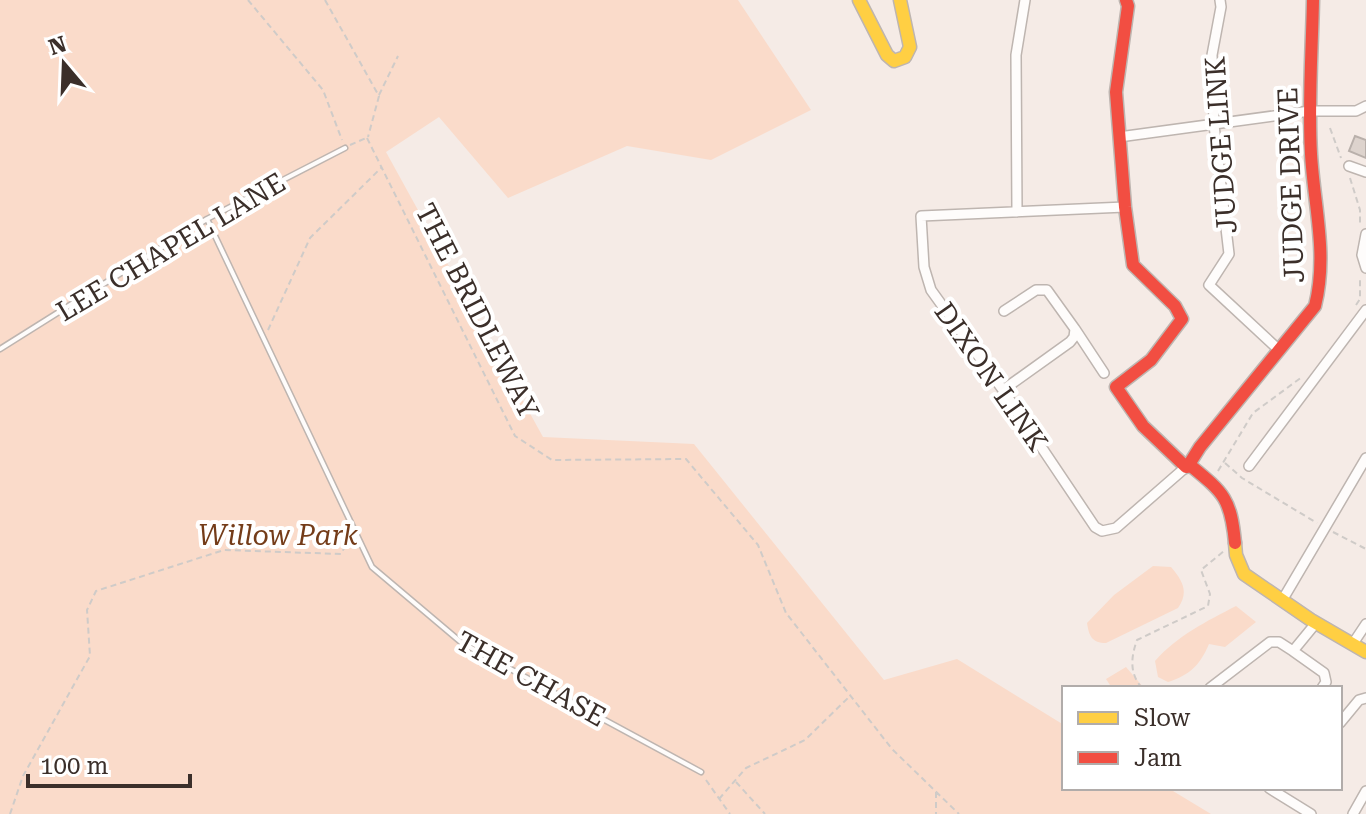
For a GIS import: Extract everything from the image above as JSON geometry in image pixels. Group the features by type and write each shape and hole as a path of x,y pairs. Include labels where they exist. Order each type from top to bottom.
{"street":[{"path":"859,0 887,55 894,61 909,54 910,47 900,0"},
{"path":"1017,212 1016,55 1025,0"},
{"path":"1126,0 1128,6 1116,92 1133,265 1175,306 1182,319 1151,360 1116,387 1124,403 1143,426 1187,466 1216,487 1230,506 1238,562 1244,574 1316,623 1366,652"},
{"name":"JUDGE LINK","path":"1220,0 1212,55 1214,125 1229,254 1209,285 1279,350"},
{"name":"JUDGE DRIVE","path":"1187,466 1315,306 1323,284 1311,155 1313,0"},
{"path":"1119,137 1310,111 1356,111 1366,106"},
{"path":"1349,166 1366,172"},
{"name":"DIXON LINK","path":"1125,207 921,216 924,267 931,290 1095,527 1102,531 1116,528 1187,466"},
{"path":"1366,234 1362,255 1366,268"},
{"path":"1004,311 1033,291 1047,290 1104,373"},
{"path":"1249,466 1366,310"},
{"path":"1003,390 1070,342 1075,329"},
{"path":"1283,599 1317,546 1324,527 1366,458"},
{"path":"1293,651 1316,623"},
{"path":"1352,645 1366,624"},
{"path":"1213,686 1270,642 1279,642 1324,673 1326,682 1323,686"},
{"path":"1342,721 1359,700 1366,698"},
{"path":"1272,790 1311,814"},
{"path":"1353,814 1366,791"}],"lane":[{"name":"LEE CHAPEL LANE","path":"0,349 207,219 345,148"},
{"name":"THE CHASE","path":"207,219 372,567 462,643 701,772"}],"path":[{"path":"248,0 323,90 345,148 367,138 379,96 398,56"},
{"path":"325,0 379,96"},
{"name":"THE BRIDLEWAY","path":"367,138 515,436 552,460 686,459 758,545 786,613 892,749 959,814"},
{"path":"264,338 310,238 382,167"},
{"path":"1224,462 1275,499 1366,549"},
{"path":"10,814 23,776 90,656 87,610 96,591 224,550 341,554 354,529"},
{"path":"1140,686 1136,682 1130,658 1137,640 1208,606 1210,594 1201,570 1235,543"},
{"path":"719,799 746,768 805,740 850,696"},
{"path":"701,772 730,814"},
{"path":"736,782 765,814"},
{"path":"936,792 936,814"}],"green space":[{"name":"Willow Park","path":"0,0 738,0 811,110 711,160 627,146 508,198 439,117 386,152 543,437 694,444 884,680 957,659 1062,724 1062,790 1171,790 1211,814 0,814"},
{"path":"1153,566 1171,567 1179,577 1184,592 1178,608 1106,643 1094,640 1087,623 1114,595"},
{"path":"1236,606 1256,622 1225,647 1209,644 1198,663 1182,676 1168,682 1158,677 1155,661 1164,652 1193,630"},
{"path":"1126,667 1142,686 1111,686 1106,679"}],"building":[{"path":"1355,136 1366,140 1366,158 1349,151"}],"traffic: slow":[{"path":"859,0 887,55 894,61 905,57 910,47 900,0"},
{"path":"1235,543 1244,574 1311,620 1366,652"}],"traffic: jam":[{"path":"1126,0 1128,6 1116,92 1133,265 1175,306 1182,319 1151,360 1116,387 1143,426 1186,467 1191,466 1211,483 1224,498 1231,516 1235,543"},
{"path":"1188,466 1200,447 1315,306 1320,249 1310,135 1313,0"}]}
